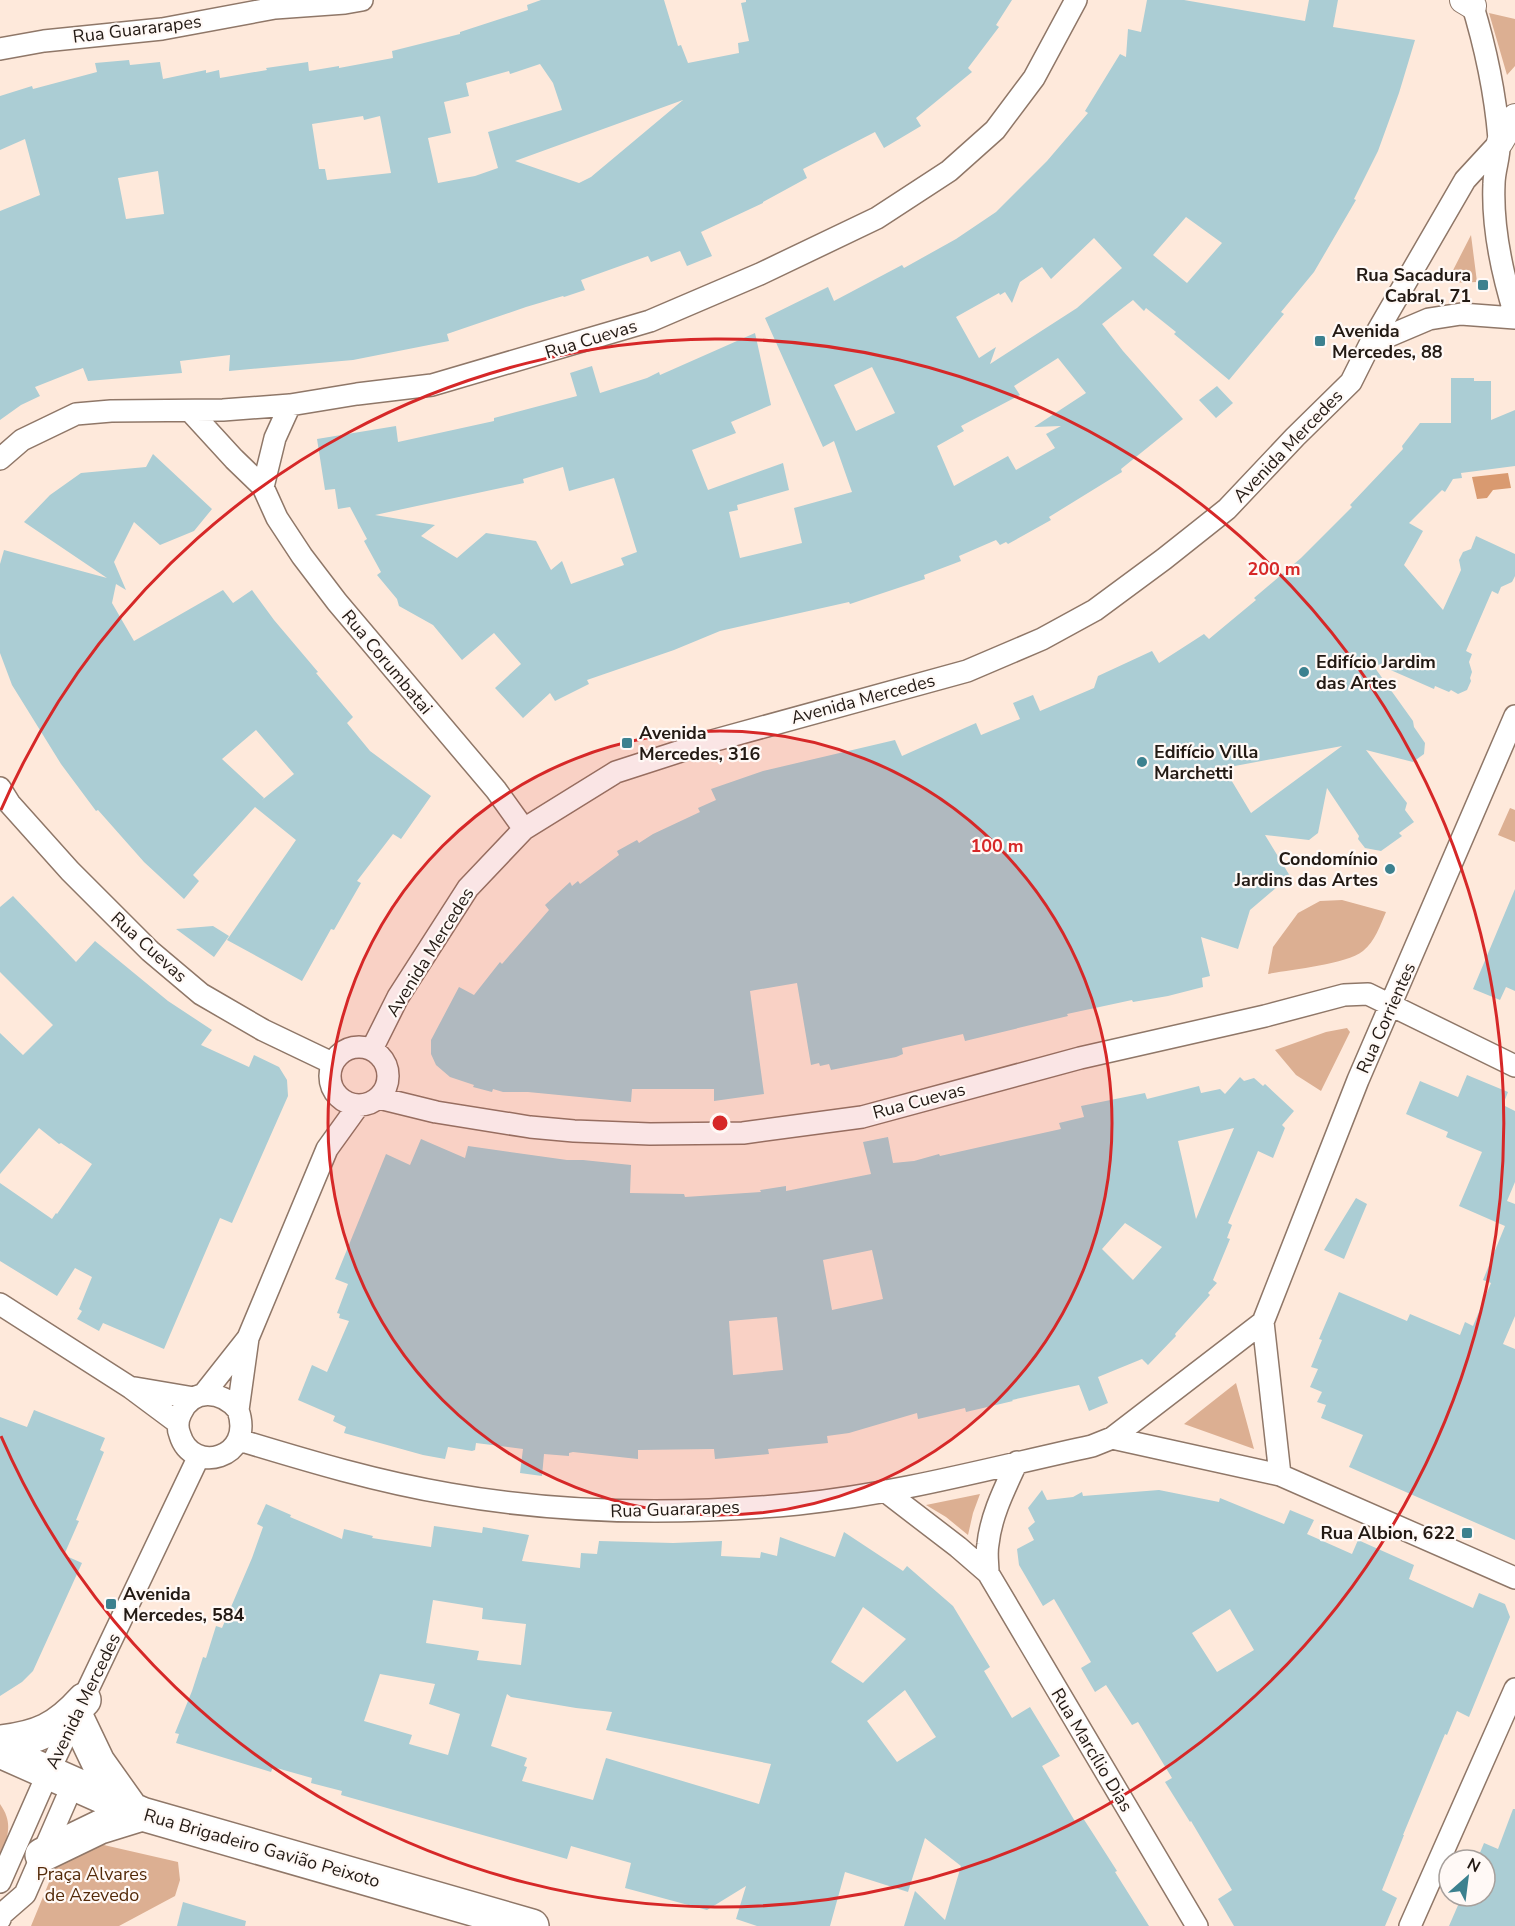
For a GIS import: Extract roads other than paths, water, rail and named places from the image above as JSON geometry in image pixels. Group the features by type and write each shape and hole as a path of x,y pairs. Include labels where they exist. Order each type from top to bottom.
{"main road":[{"path":"0,1742 36,1735 54,1727 80,1708 98,1762 136,1811 42,1855"},
{"name":"Rua Brigadeiro Gavião Peixoto","path":"0,1751 136,1811 532,1926"}],"street":[{"name":"Rua Guararapes","path":"0,49 44,41 162,29 278,4 345,3 362,0"},
{"name":"Rua Cuevas","path":"0,459 22,440 76,414 290,405 357,394 432,386 650,321 760,274 877,218 949,171 994,130 1034,78 1076,0"},
{"path":"1370,344 1429,319 1461,314 1515,316 1503,274 1496,235 1494,184 1500,142 1488,58 1469,2"},
{"path":"1500,142 1515,117"},
{"name":"Avenida Mercedes","path":"372,1049 398,997 468,888 524,829 616,772 712,741 967,671 1042,639 1095,610 1227,509 1294,437 1351,382 1370,344 1465,180 1500,142"},
{"path":"263,487 275,438 290,405"},
{"name":"Rua Corumbatai","path":"190,411 263,487 277,518 302,556 352,620 496,790 524,829"},
{"name":"Rua Corrientes","path":"1263,1322 1358,1080 1515,716"},
{"name":"Rua Cuevas","path":"0,788 10,804 70,871 150,951 201,994 263,1030 332,1063"},
{"name":"Rua Cuevas","path":"379,1098 436,1112 530,1128 650,1134 743,1133 862,1117 1080,1058 1265,1016 1344,995 1368,994 1515,1066"},
{"path":"360,1046 372,1049 381,1056 387,1066 389,1078 386,1089 379,1098 369,1104 357,1106 346,1103 337,1096 331,1086 329,1074 332,1063 339,1054 349,1048 360,1046"},
{"name":"Rua Cuevas","path":"389,1078 436,1112"},
{"path":"248,1338 199,1396 186,1405 180,1413 179,1433 183,1443 189,1451 199,1456 208,1458 226,1454 239,1440 241,1420 238,1410 248,1338 327,1149 337,1096"},
{"path":"327,1149 357,1106"},
{"path":"0,1304 131,1388 178,1423"},
{"path":"1113,1438 1263,1322"},
{"path":"1263,1322 1280,1475"},
{"path":"131,1388 223,1397 238,1410"},
{"name":"Rua Guararapes","path":"239,1440 321,1465 450,1494 599,1511 685,1511 798,1504 885,1491 1092,1446 1113,1438"},
{"path":"1113,1438 1280,1475 1515,1578"},
{"name":"Avenida Mercedes","path":"1,1909 25,1894 42,1855 80,1708 199,1456"},
{"name":"Rua Marcílio Dias","path":"988,1573 987,1546 990,1530 1017,1462"},
{"name":"Rua Marcílio Dias","path":"885,1491 988,1573 1197,1926"},
{"path":"1410,1926 1515,1689"},
{"name":"Avenida Mercedes","path":"0,1882 61,1778"}],"place":[{"name":"Rua Sacadura Cabral, 71","path":"1483,285"},
{"name":"Avenida Mercedes, 88","path":"1320,341"},
{"name":"Edifício Jardim das Artes","path":"1304,672"},
{"name":"Avenida Mercedes, 316","path":"627,743"},
{"name":"Edifício Villa Marchetti","path":"1142,762"},
{"name":"Condomínio Jardins das Artes","path":"1390,869"},
{"name":"Rua Albion, 622","path":"1467,1533"},
{"name":"Avenida Mercedes, 584","path":"111,1604"}],"park label":[{"name":"Praça Alvares de Azevedo","path":"92,1884"}]}
